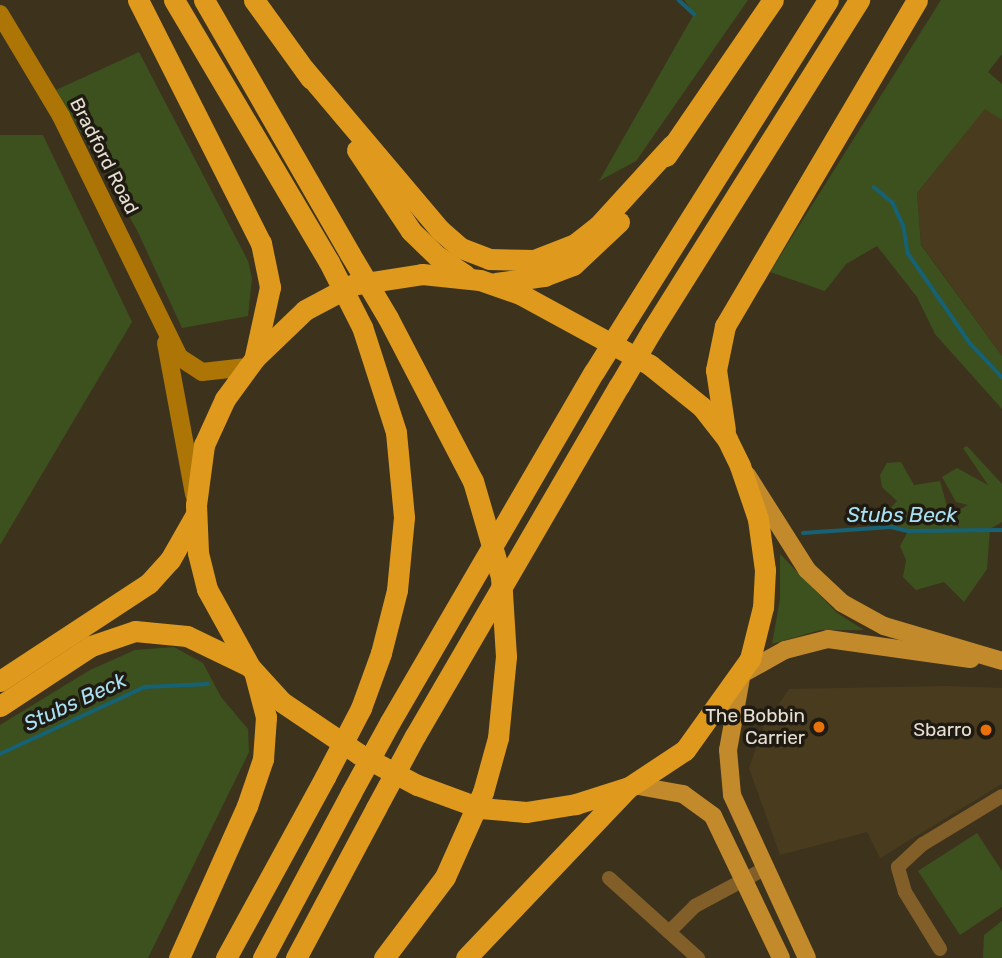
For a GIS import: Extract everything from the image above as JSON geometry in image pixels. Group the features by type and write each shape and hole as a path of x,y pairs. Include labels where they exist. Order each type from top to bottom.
{"highway":[{"path":"138,0 261,243 270,287 251,362"},
{"path":"174,0 329,261 362,327 396,432 404,517 394,603 360,708 226,958"},
{"path":"204,0 388,318 473,481 502,578 506,656 498,738 483,792 444,877 384,958"},
{"path":"254,0 304,69 411,231 437,256 482,281 559,312 650,365 692,396 727,439 740,466 761,536 765,587 756,643 742,676 685,750 631,786 466,958"},
{"path":"631,786 547,811 505,812 446,798 319,729 282,702 252,668 204,580 196,509 208,430 251,362 305,310 352,285 410,274 482,281 544,276 587,256 614,229 773,0"},
{"path":"263,958 390,722 594,372 828,0"},
{"path":"296,958 415,736 619,386 859,0"},
{"path":"727,439 716,382 725,326 917,0"},
{"path":"304,69 440,230 461,248 489,259 534,260 575,244 598,226 673,145"},
{"path":"0,681 149,583 170,560 196,509"},
{"path":"0,706 91,646 135,631 187,636 252,668 266,718 263,759 247,806 179,958"}],"main road":[{"path":"740,466 769,504 807,570 842,603 884,626 1002,662"},
{"path":"807,958 738,814 729,774 729,734 742,676 785,650 828,639 1002,662"},
{"path":"631,786 674,791 705,807 722,830 781,958"}],"street":[{"name":"Bradford Road","path":"0,14 61,117 179,357 193,368 214,373 251,362"},
{"name":"Bradford Road","path":"162,322 196,509"},
{"path":"940,949 905,892 898,867 913,852 1002,796"},
{"path":"669,932 695,906 764,869"},
{"path":"609,878 698,958"}],"shaded area":[{"path":"985,108 1002,120 1002,356 921,244 917,193"},
{"path":"948,686 1002,688 1002,784 880,858 867,832 780,855 749,768 764,726 789,689"}],"green space":[{"path":"684,0 748,0 636,161 599,181 694,14"},
{"path":"941,0 1002,0 1002,54 988,72 1002,84 1002,120 985,109 917,193 921,245 1002,356 1002,409 935,334 917,297 877,246 846,264 825,291 770,272"},
{"path":"139,52 248,261 252,278 248,316 182,328 137,230 56,90"},
{"path":"0,135 43,135 132,322 0,545"},
{"path":"967,446 1002,484 1002,522 990,529 987,569 964,602 944,582 916,590 903,577 906,560 900,546 908,531 891,527 886,513 897,501 882,487 880,475 887,463 901,462 914,485 940,481 951,521 959,528 957,511 968,505 956,502 942,477 957,468 988,485 963,448"},
{"path":"780,554 837,613 864,630 820,630 772,644 780,599"},
{"path":"174,647 203,663 221,697 248,729 249,752 148,958 0,958 0,725 90,670 135,650"},
{"path":"977,833 1002,871 1002,907 960,935 918,871"},
{"path":"1002,921 1002,958 983,958 984,935"}],"waterway":[{"path":"679,0 694,14"},
{"path":"874,187 893,203 904,227 908,253 970,343 1002,377"},
{"name":"Stubs Beck","path":"803,533 891,527 908,531 1002,530"},
{"name":"Stubs Beck","path":"0,754 145,687 208,684"}],"place":[{"name":"The Bobbin Carrier","path":"819,727"},
{"name":"Sbarro","path":"986,730"}]}
